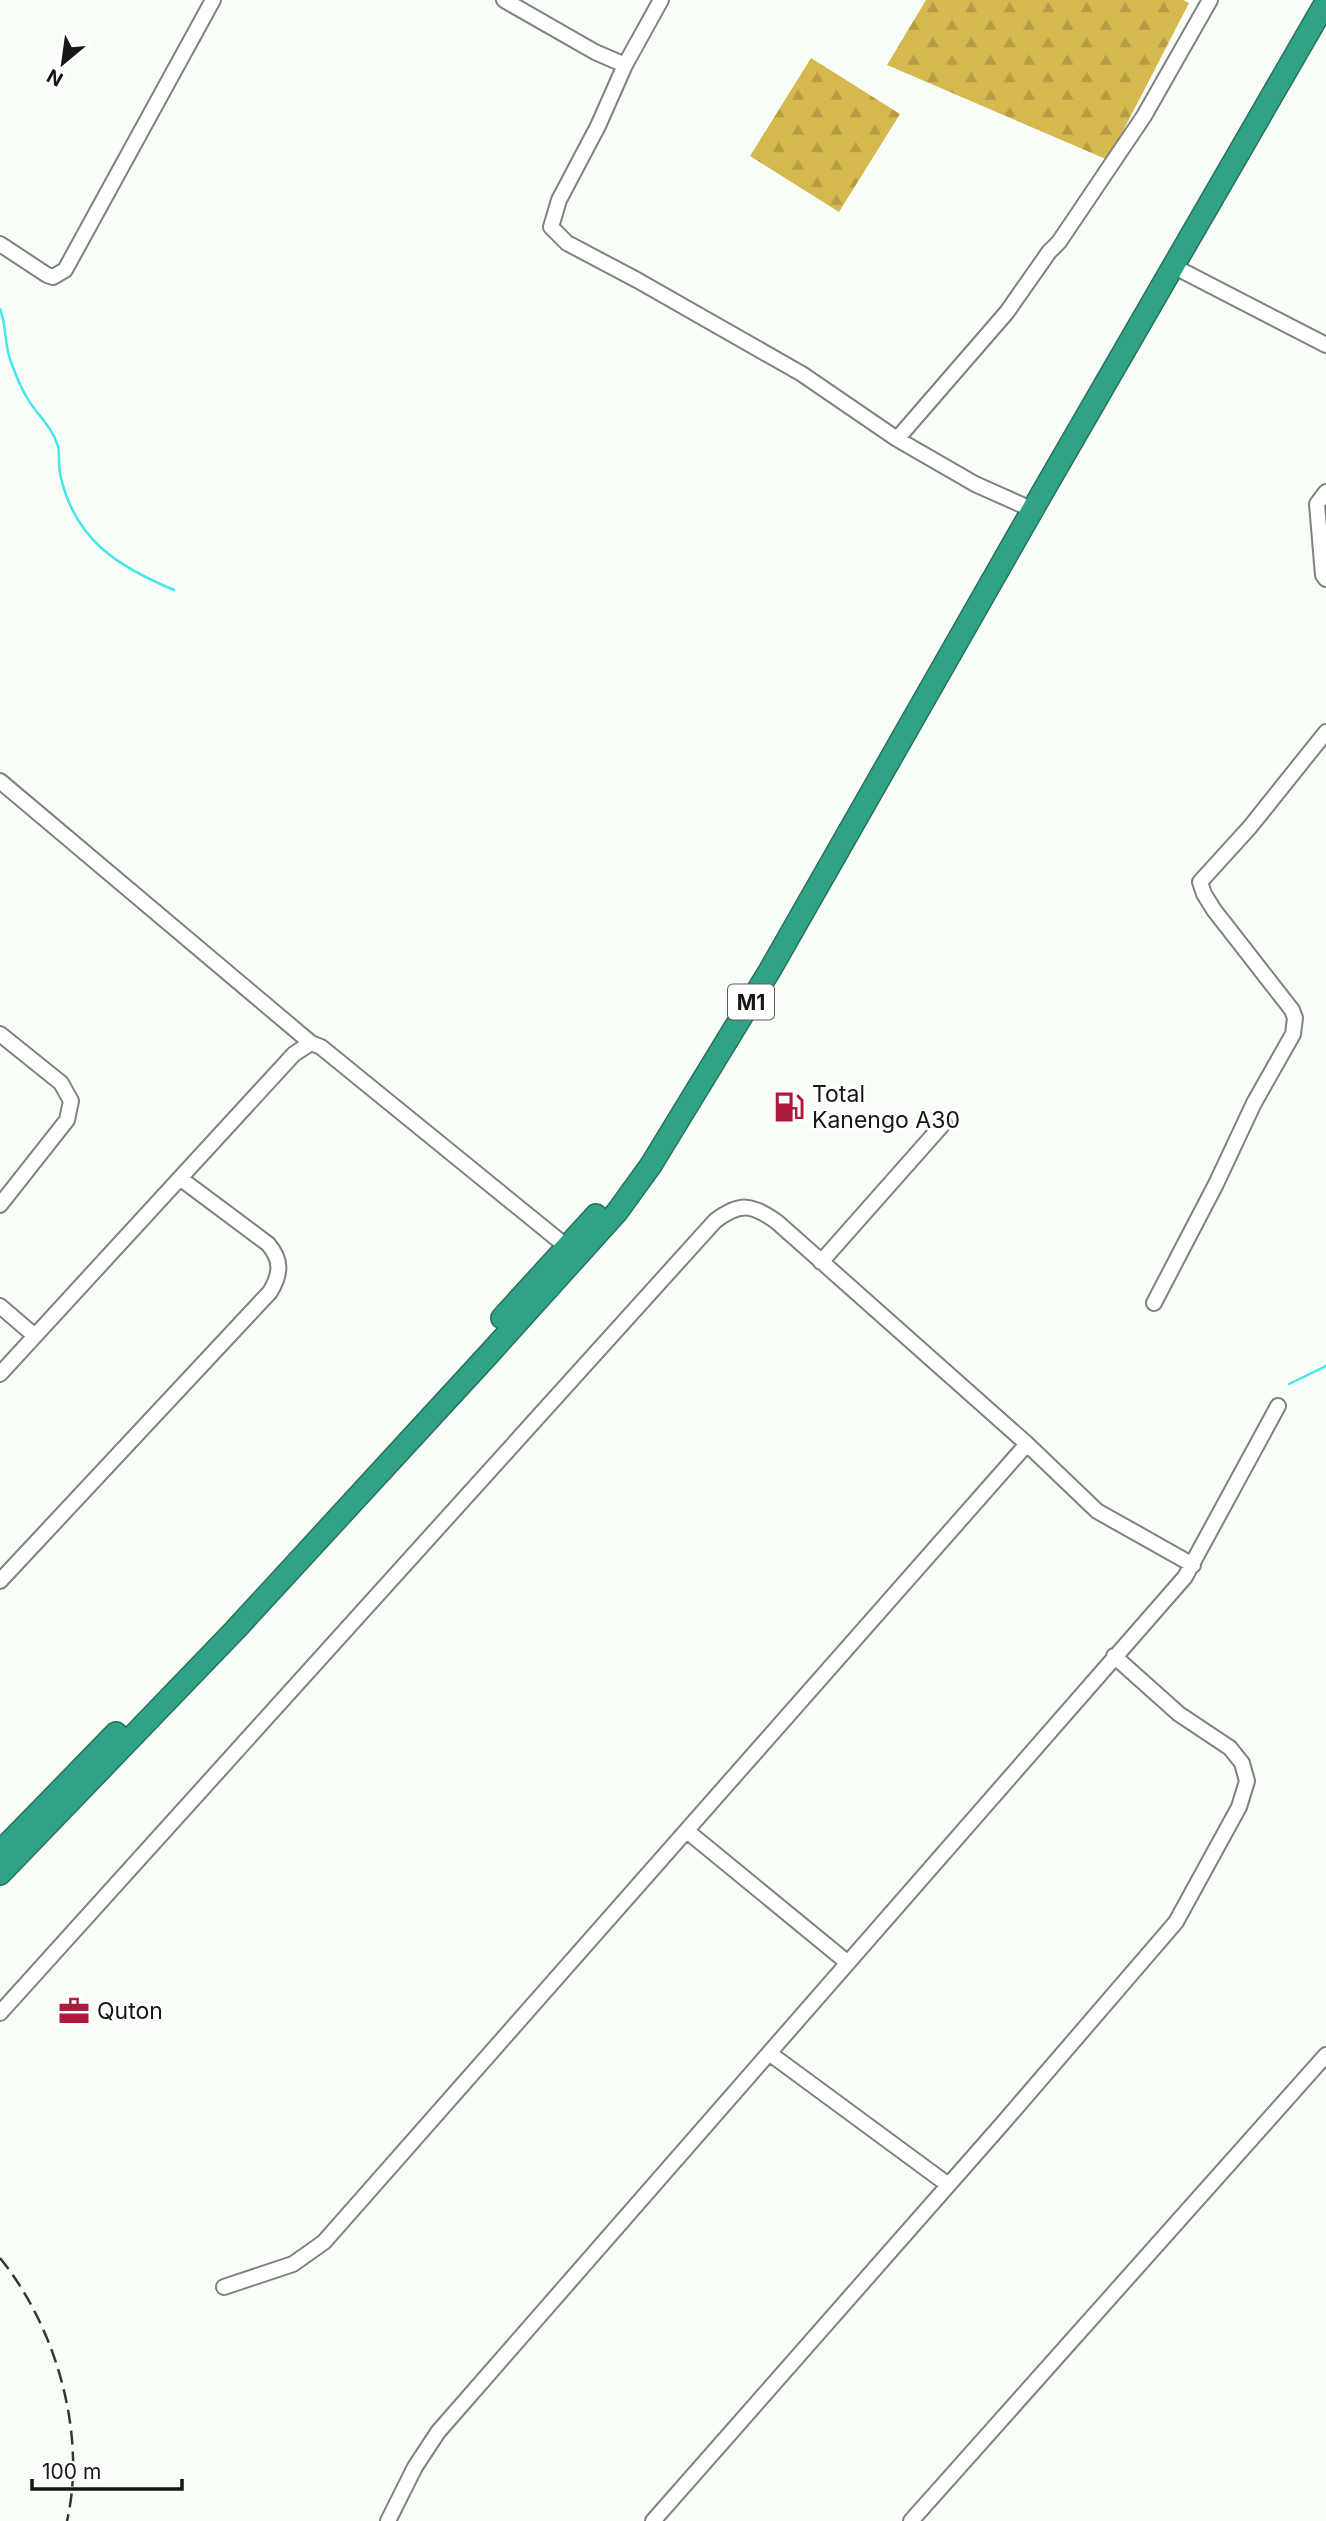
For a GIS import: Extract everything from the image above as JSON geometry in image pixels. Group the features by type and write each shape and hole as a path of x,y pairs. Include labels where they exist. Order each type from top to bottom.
{"highway":[{"name":"M1","path":"0,1874 235,1630 573,1251 626,1178 760,962 1068,421 1315,0"},
{"name":"M1","path":"0,1852 170,1679 573,1251 617,1212 651,1165 721,1054 1326,2"}],"street":[{"path":"0,244 47,275 53,277 65,270 213,0"},
{"path":"504,0 595,52 625,65"},
{"path":"661,0 625,65 598,126 559,200 551,227 567,243 637,279 802,374 897,439 975,484 1022,505"},
{"path":"897,439 1007,312 1059,242 1144,116 1210,0"},
{"path":"1173,266 1326,345"},
{"path":"1326,492 1317,504 1323,575 1326,579"},
{"path":"1154,1303 1295,1026 1292,1010 1214,910 1200,882 1250,827 1326,732"},
{"path":"0,781 312,1043 321,1047 573,1251"},
{"path":"0,1034 61,1083 71,1101 67,1120 0,1205"},
{"path":"0,1374 294,1054 312,1043"},
{"path":"821,1262 944,1123"},
{"path":"0,1581 277,1282 279,1262 268,1244 181,1180"},
{"path":"0,2014 715,1221 735,1208 764,1213 1027,1444 1097,1511 1193,1564"},
{"path":"0,1306 35,1336"},
{"path":"388,2521 415,2467 438,2432 1185,1577 1278,1406"},
{"path":"224,2287 293,2264 324,2242 1027,1444"},
{"path":"653,2521 1176,1922 1244,1797 1246,1772 1230,1748 1186,1720 1114,1657"},
{"path":"687,1831 848,1963"},
{"path":"769,2053 947,2184"},
{"path":"911,2521 1326,2055"}],"green space":[{"path":"926,0 1183,0 1189,3 1108,160 887,65"},
{"path":"811,58 900,114 839,212 750,156"}],"waterway":[{"path":"0,309 13,366 26,396 48,426 58,446 61,478 77,519 102,549 118,561 174,590"},
{"path":"1289,1384 1326,1366"}],"railway":[{"path":"0,2258 37,2316 62,2383 73,2453 67,2521"}],"place":[{"name":"Total Kanengo A30","path":"789,1107"},
{"name":"Quton","path":"74,2011"}]}
